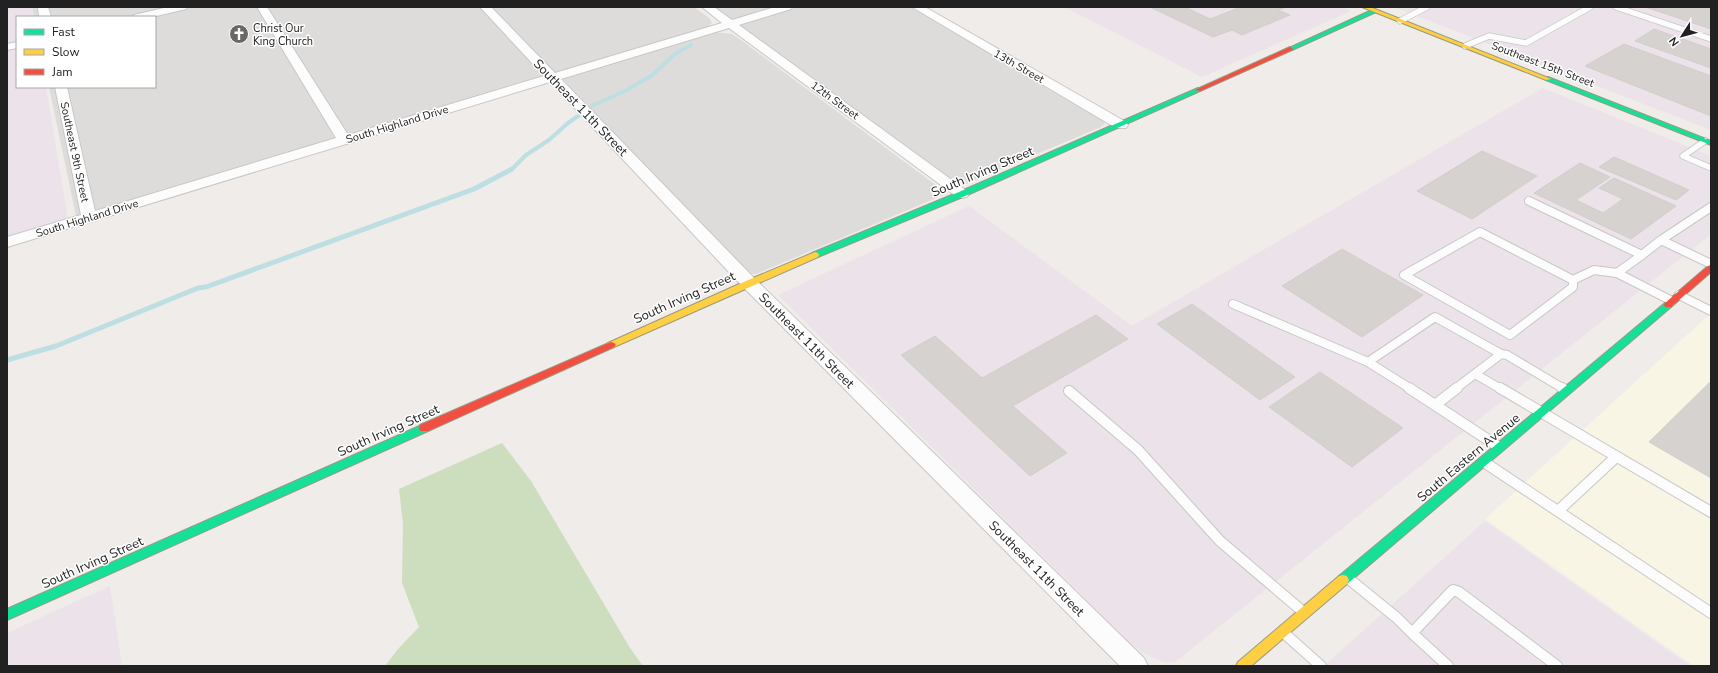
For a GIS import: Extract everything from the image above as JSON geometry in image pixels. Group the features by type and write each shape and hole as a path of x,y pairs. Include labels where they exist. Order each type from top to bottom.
{"street":[{"path":"142,16 182,7"},
{"path":"262,7 344,140"},
{"name":"Southeast 11th Street","path":"485,7 749,283 1136,666"},
{"name":"12th Street","path":"707,7 962,194"},
{"name":"South Highland Drive","path":"7,242 787,7"},
{"name":"13th Street","path":"917,7 1121,125"},
{"name":"Southeast 15th Street","path":"1365,7 1708,142"},
{"name":"South Irving Street","path":"7,615 749,283 962,194 1121,125 1374,11"},
{"name":"Southeast 9th Street","path":"60,88 89,217"},
{"name":"South Eastern Avenue","path":"1242,666 1711,268"}],"lane":[{"path":"1400,21 1427,7"},
{"path":"1465,46 1489,36 1526,43 1590,7"},
{"path":"1616,7 1711,39"},
{"path":"1708,142 1683,156 1711,168"},
{"path":"1529,201 1642,255"},
{"path":"1617,273 1661,240 1711,207"},
{"path":"1480,232 1573,280 1574,287 1510,335 1404,275 1480,232"},
{"path":"1661,240 1711,264"},
{"path":"1573,280 1591,269 1599,268 1617,273 1711,311"},
{"path":"1233,304 1368,362 1500,448"},
{"path":"1368,362 1435,317 1502,354 1507,355 1566,391"},
{"path":"1435,405 1502,354"},
{"path":"1475,374 1711,512"},
{"path":"1069,391 1138,450 1220,541 1305,613"},
{"path":"1558,511 1616,457"},
{"path":"1484,461 1711,613"},
{"path":"1347,577 1397,618 1448,666"},
{"path":"1412,633 1452,590 1459,592 1557,666"},
{"path":"1283,632 1321,666"}],"shaded area":[{"path":"7,7 32,7 34,16 16,16 16,88 46,88 68,219 7,238"},
{"path":"32,7 694,7 709,18 712,23 706,28 76,216 49,88 156,88 156,16 34,16"},
{"path":"714,7 910,7 1102,119 1105,123 1101,127 961,186"},
{"path":"1064,7 1343,7 1351,11 1202,77"},
{"path":"1394,7 1711,7 1711,130"},
{"path":"713,32 732,34 741,40 937,186 942,192 941,196 756,274 747,273 563,79"},
{"path":"1543,88 1711,156 1711,234 1175,662 1165,663 1142,652 1128,641 778,295 969,206 1132,326"},
{"path":"1711,313 1711,666 1694,666 1485,519"},
{"path":"1485,521 1690,666 1324,666"},
{"path":"110,586 122,666 7,666 7,633"}],"green space":[{"path":"502,443 531,481 630,648 643,666 385,666 398,649 419,627 402,583 403,524 399,489"}],"building":[{"path":"1150,7 1185,7 1210,19 1241,7 1286,7 1278,10 1290,15 1242,35 1232,30 1213,37"},
{"path":"1645,7 1711,7 1711,29"},
{"path":"1654,29 1711,49 1711,68 1635,41"},
{"path":"1624,44 1711,76 1711,116 1585,66"},
{"path":"1482,151 1537,176 1472,219 1417,191"},
{"path":"1614,157 1689,190 1676,200 1599,167"},
{"path":"1580,163 1610,177 1576,200 1603,213 1623,199 1599,188 1614,178 1676,206 1631,239 1534,193"},
{"path":"1342,249 1423,295 1362,337 1282,286"},
{"path":"1192,304 1295,377 1260,400 1157,324"},
{"path":"1096,315 1128,339 1013,406 1067,453 1030,476 901,355 935,336 982,378"},
{"path":"1320,372 1403,428 1352,467 1269,407"},
{"path":"1711,381 1711,478 1649,442"}],"waterway":[{"path":"512,169 526,155 549,140 568,123 594,105 625,91 651,76 675,54 691,45"},
{"path":"7,360 56,346 198,288 206,287 474,189 512,169"}],"traffic: fast":[{"path":"1290,49 1374,11"},
{"path":"1548,79 1711,143"},
{"path":"815,255 962,194 1198,90"},
{"path":"1343,580 1668,305"},
{"path":"7,615 424,428"}],"traffic: slow":[{"path":"1365,7 1548,79"},
{"path":"611,345 815,255"},
{"path":"1242,666 1343,580"}],"traffic: jam":[{"path":"1198,90 1290,49"},
{"path":"1668,305 1711,268"},
{"path":"424,428 611,345"}],"place":[{"name":"Christ Our King Church","path":"239,34"}]}
